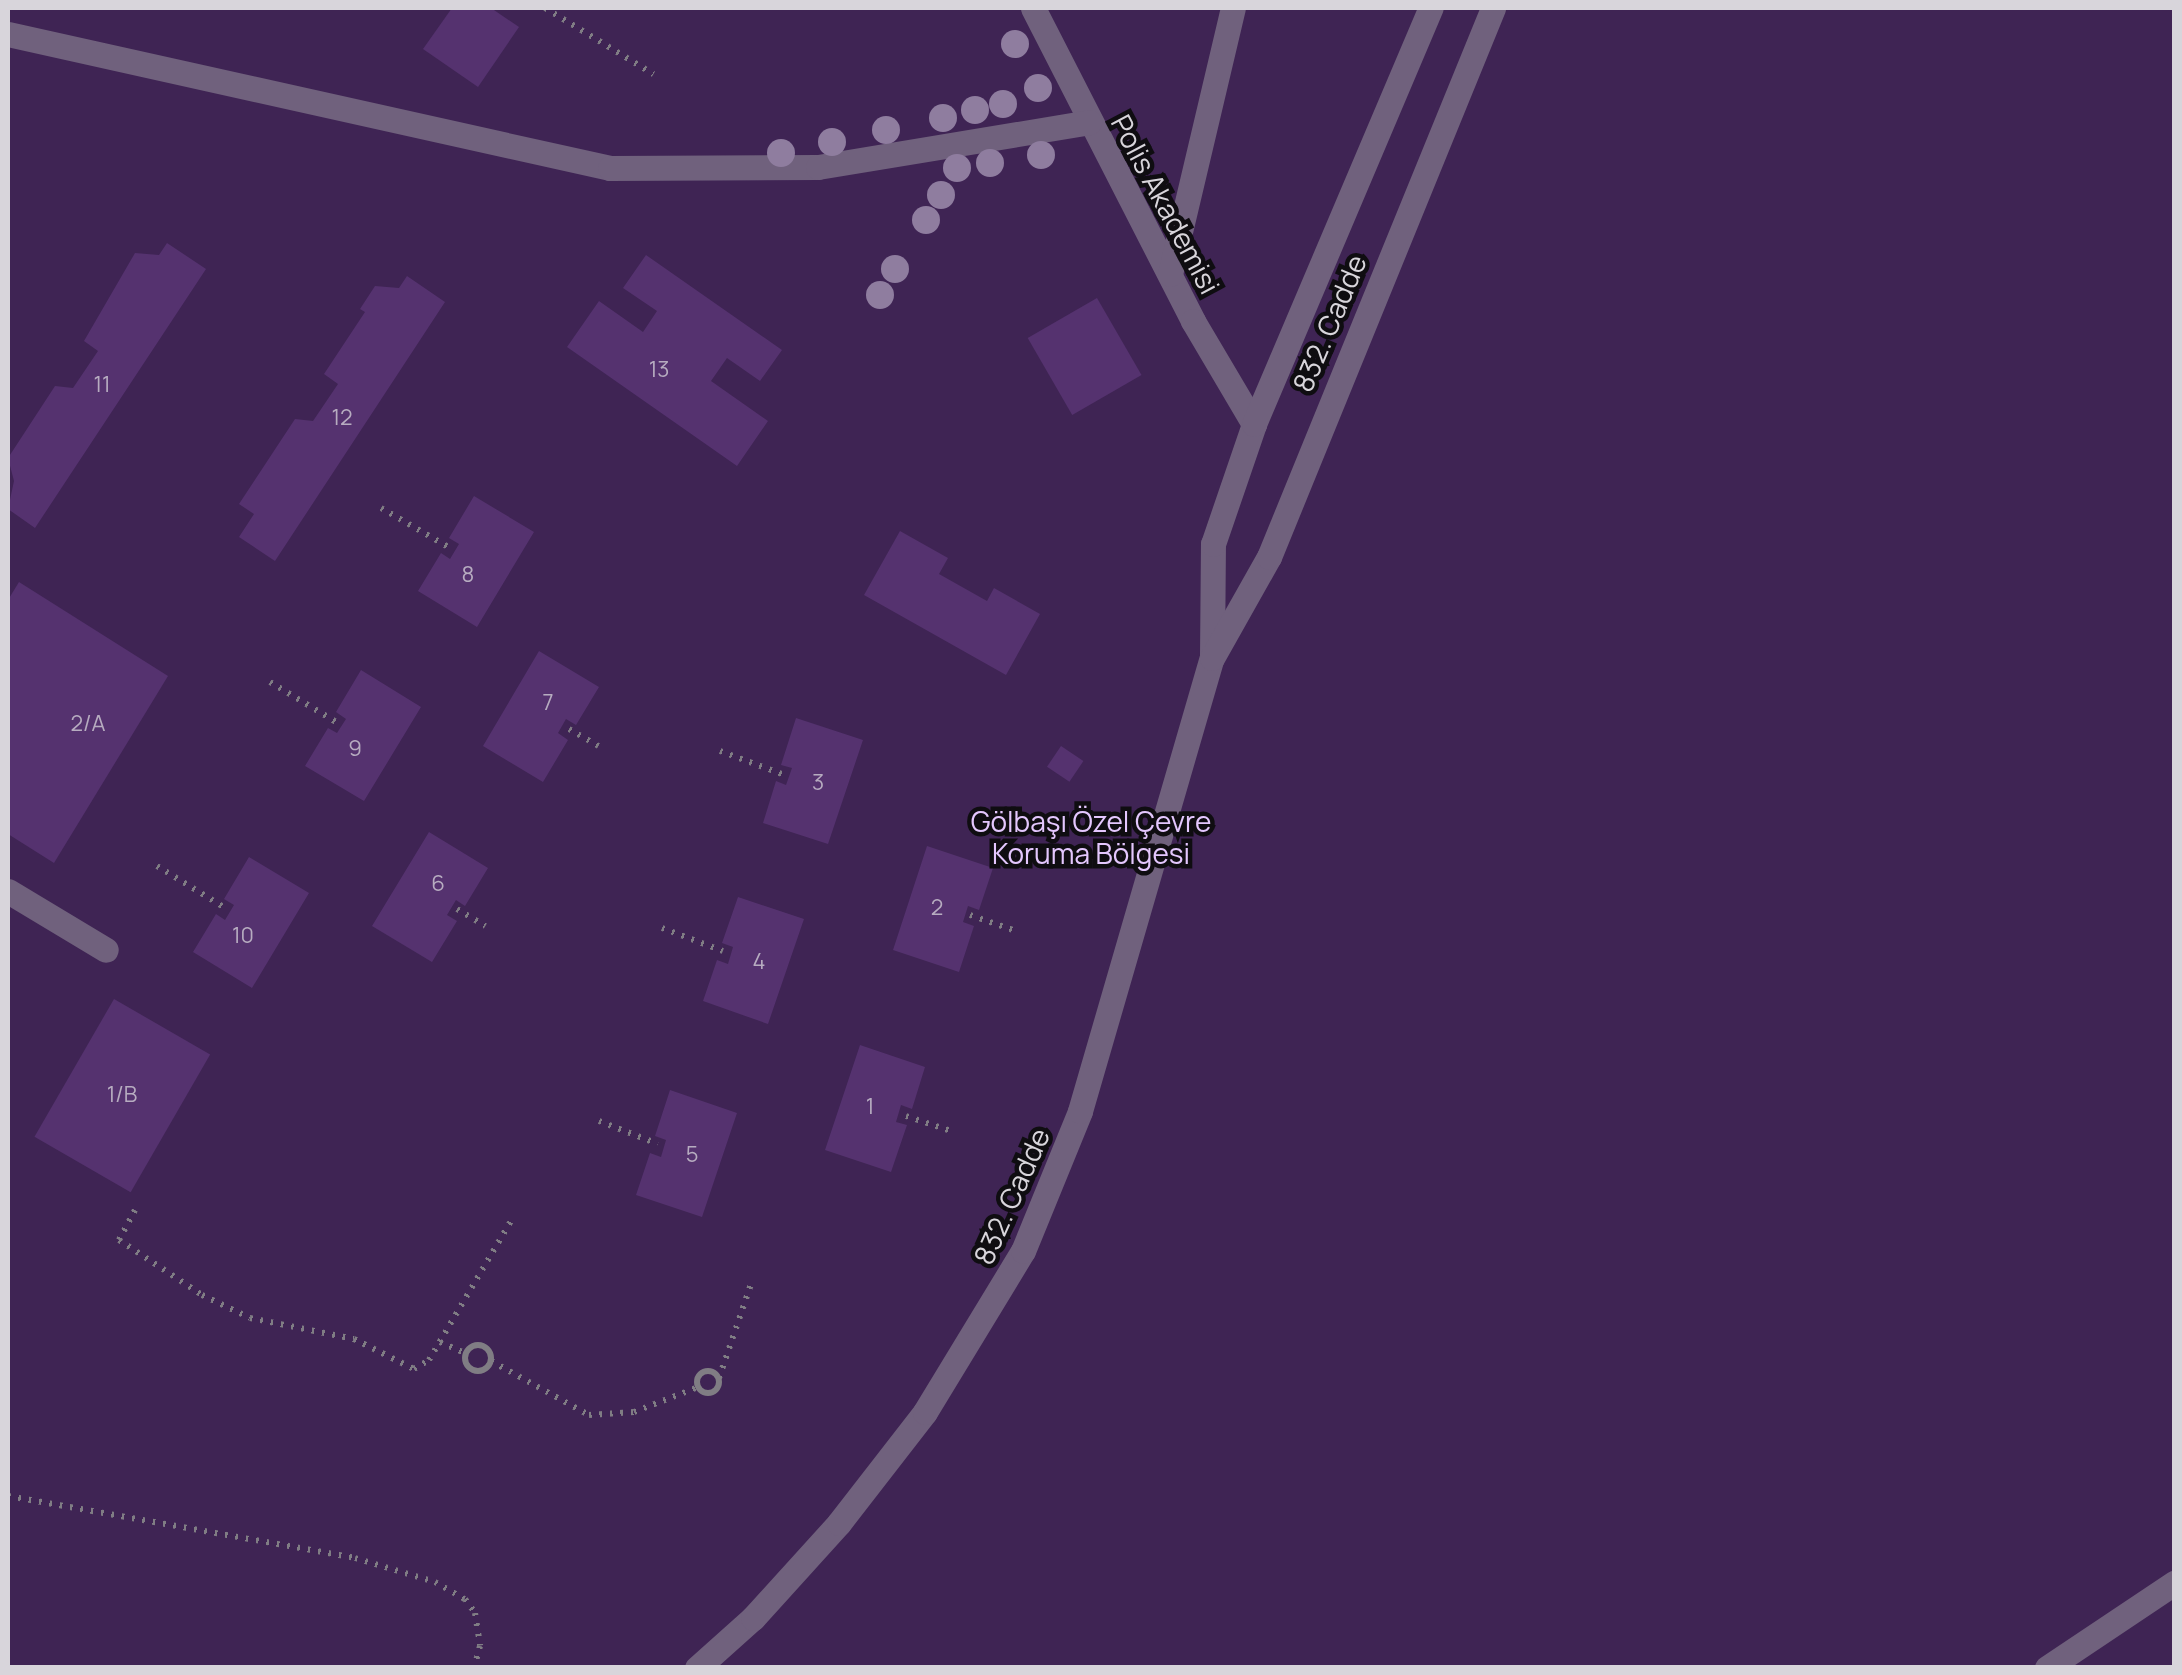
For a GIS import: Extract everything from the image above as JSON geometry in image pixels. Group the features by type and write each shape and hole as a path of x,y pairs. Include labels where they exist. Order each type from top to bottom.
{"street":[{"name":"Polis Akademisi","path":"1033,8 1089,122 1254,424"},
{"path":"1170,274 1233,8"},
{"name":"832. Cadde","path":"1212,658 1213,544 1254,424 1431,8"},
{"name":"832. Cadde","path":"698,1668 839,1523 925,1412 1023,1252 1080,1111 1212,658 1269,557 1492,8"},
{"path":"8,34 610,168 818,167 1089,122"},
{"path":"8,890 106,950"},
{"path":"2048,1668 2174,1584"}],"path":[{"path":"545,8 653,74"},
{"path":"381,508 450,548"},
{"path":"270,682 336,722"},
{"path":"570,730 598,746"},
{"path":"720,751 782,774"},
{"path":"157,866 227,909"},
{"path":"457,909 485,926"},
{"path":"970,915 1016,931"},
{"path":"662,928 723,952"},
{"path":"906,1116 954,1132"},
{"path":"599,1121 658,1144"},
{"path":"136,1210 119,1240 227,1308 354,1339 414,1369 430,1360 512,1219"},
{"path":"465,1353 480,1344 491,1361 589,1416 634,1412 698,1387 712,1393 752,1281"},
{"path":"440,1342 465,1353 473,1370 491,1361"},
{"path":"698,1387 703,1372 719,1378"},
{"path":"8,1496 338,1554 436,1582 475,1614 480,1646 474,1668"}],"green space":[{"name":"Gölbaşı Özel Çevre Koruma Bölgesi","path":"8,8 2174,8 2174,1668 8,1668"}],"building":[{"path":"452,8 491,8 519,27 478,87 423,49"},
{"path":"167,243 206,269 35,528 8,509 14,481 8,458 55,386 73,388 98,351 84,341 135,253 159,255"},
{"path":"646,255 782,350 760,381 727,358 711,381 768,421 737,466 567,347 599,301 643,332 657,311 623,288"},
{"path":"407,276 445,302 275,561 239,537 254,514 239,504 295,419 313,421 338,384 324,374 365,312 360,309 375,286 399,288"},
{"path":"1097,298 1142,375 1072,415 1028,338"},
{"path":"474,496 534,532 477,627 418,591 441,553 450,559 459,544 449,538"},
{"path":"900,531 948,558 939,574 987,601 994,588 1040,614 1006,675 864,595"},
{"path":"19,582 168,676 54,863 8,834 8,600"},
{"path":"539,651 599,687 576,725 566,719 558,733 568,740 543,782 483,746"},
{"path":"361,670 421,707 364,801 305,766 328,728 337,733 346,719 336,712"},
{"path":"796,718 863,740 828,844 763,823 776,781 786,785 792,768 781,765"},
{"path":"1061,746 1083,761 1069,782 1047,767"},
{"path":"429,832 488,868 465,906 456,900 447,915 457,921 432,962 372,926"},
{"path":"927,846 993,868 979,910 968,906 963,922 974,926 959,972 893,950"},
{"path":"249,857 309,893 252,988 193,952 216,914 225,920 234,905 224,899"},
{"path":"738,897 804,919 768,1024 703,1001 717,960 728,964 733,947 722,943"},
{"path":"114,999 210,1054 131,1192 34,1137"},
{"path":"860,1045 925,1067 912,1109 901,1105 896,1122 907,1125 891,1172 825,1150"},
{"path":"670,1090 737,1113 702,1217 636,1195 650,1153 661,1157 666,1140 655,1136"}]}
